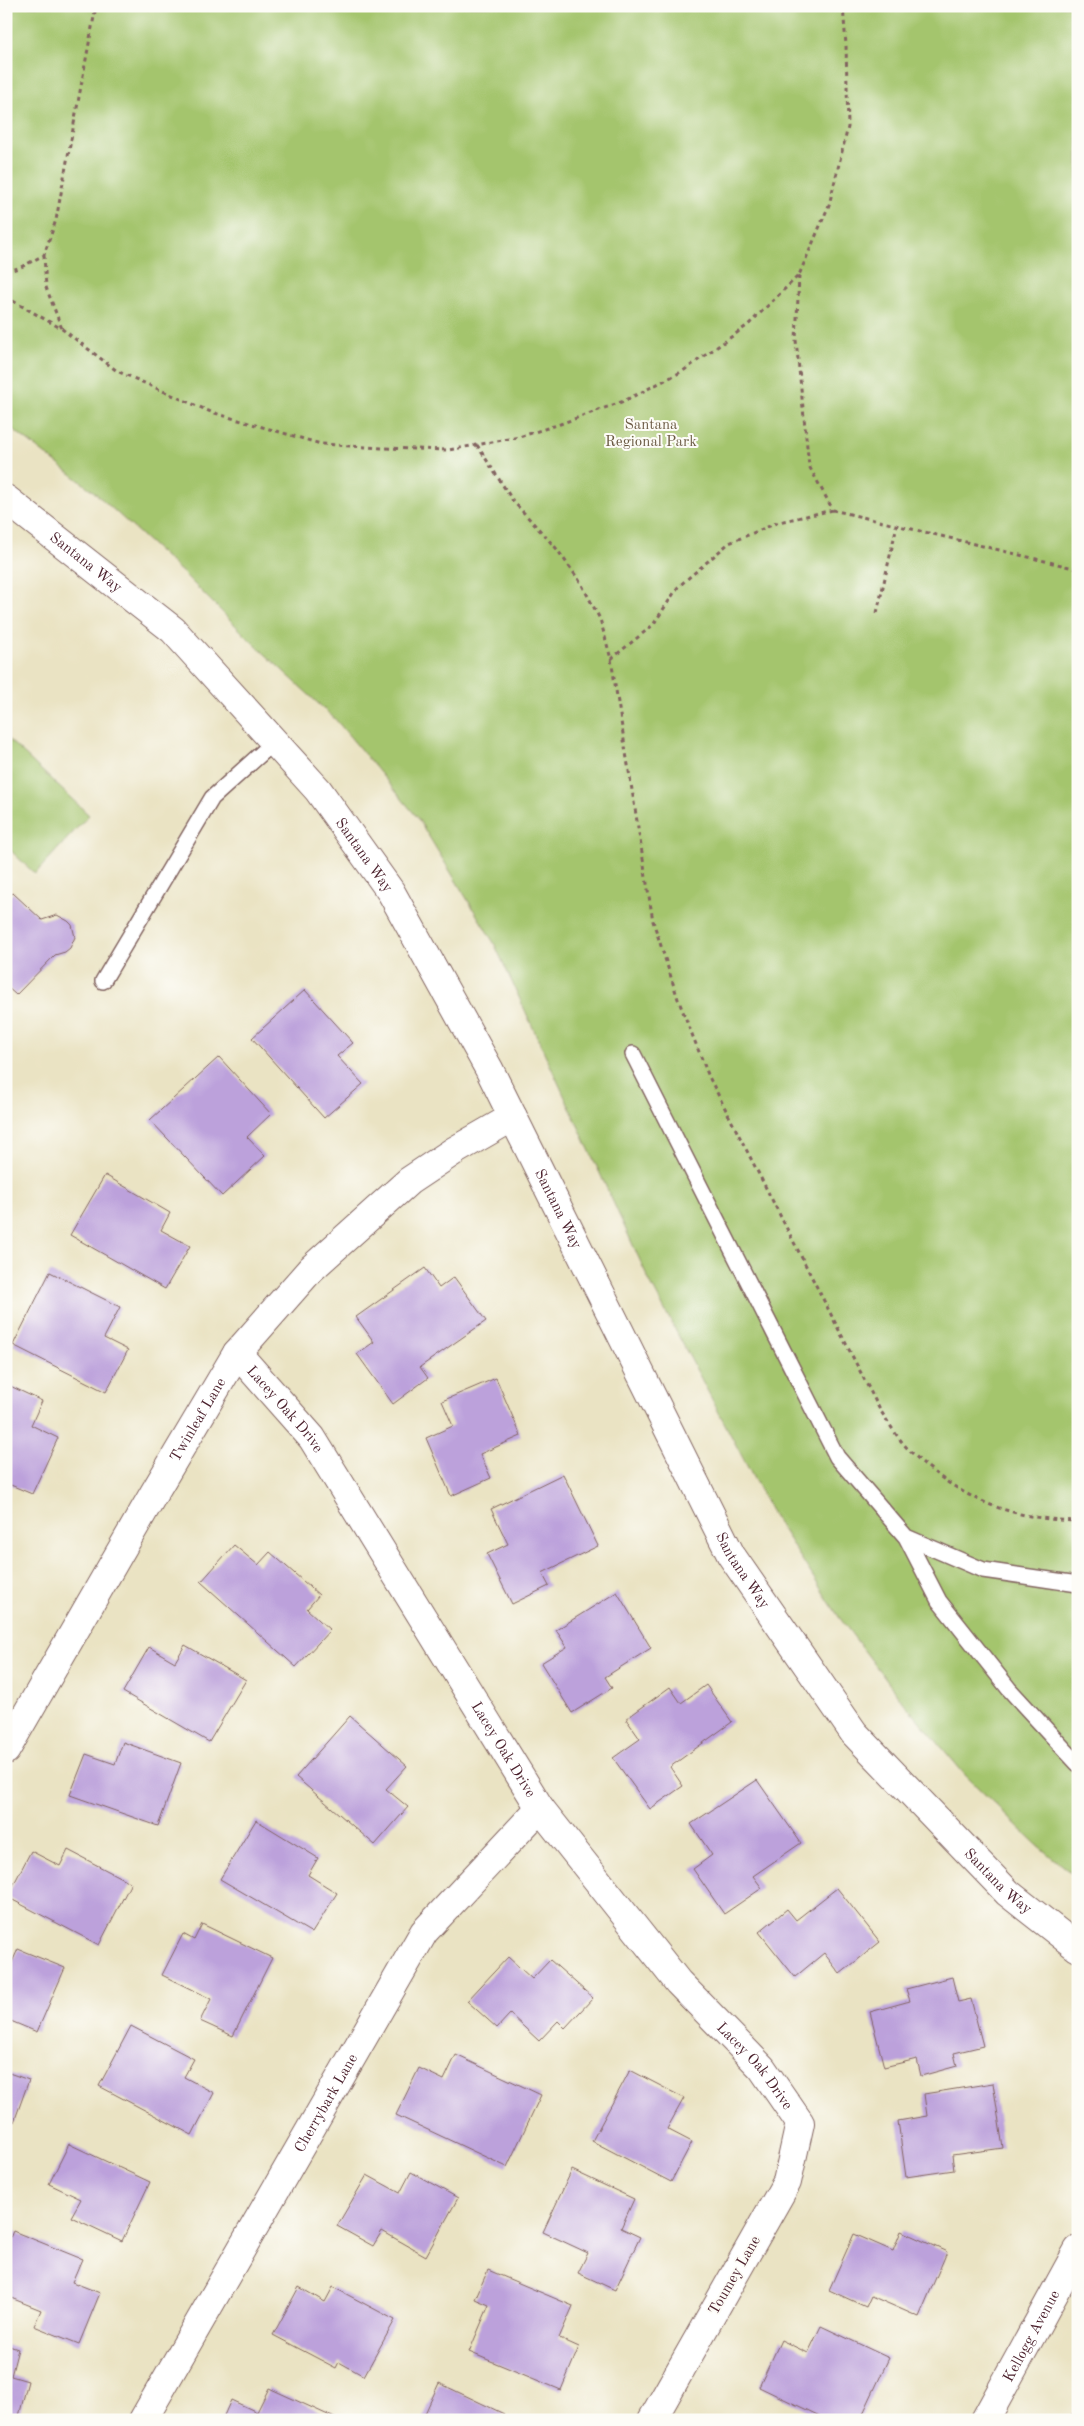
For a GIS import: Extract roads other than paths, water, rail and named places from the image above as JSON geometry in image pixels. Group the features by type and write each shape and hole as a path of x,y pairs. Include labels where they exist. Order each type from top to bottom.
{"street":[{"name":"Santana Way","path":"6,499 173,630 318,790 391,892 489,1069 731,1555 854,1733 1008,1893 1078,1948"},
{"name":"Twinleaf Lane","path":"6,1750 237,1353 311,1269 409,1181 454,1151 513,1117"},
{"name":"Lacey Oak Drive","path":"237,1353 312,1438 540,1808 678,1982 762,2068 800,2123"},
{"name":"Cherrybark Lane","path":"143,2420 424,1932 540,1808"},
{"name":"Toumey Lane","path":"652,2420 787,2182 800,2123"},
{"name":"Kellogg Avenue","path":"984,2420 1078,2250"}],"lane":[{"path":"103,981 212,798 274,742"},
{"path":"632,1054 837,1456 906,1537 939,1601 1010,1689 1078,1764"},
{"path":"906,1537 983,1570 1078,1584"}],"park label":[{"name":"Santana Regional Park","path":"651,432"}]}
